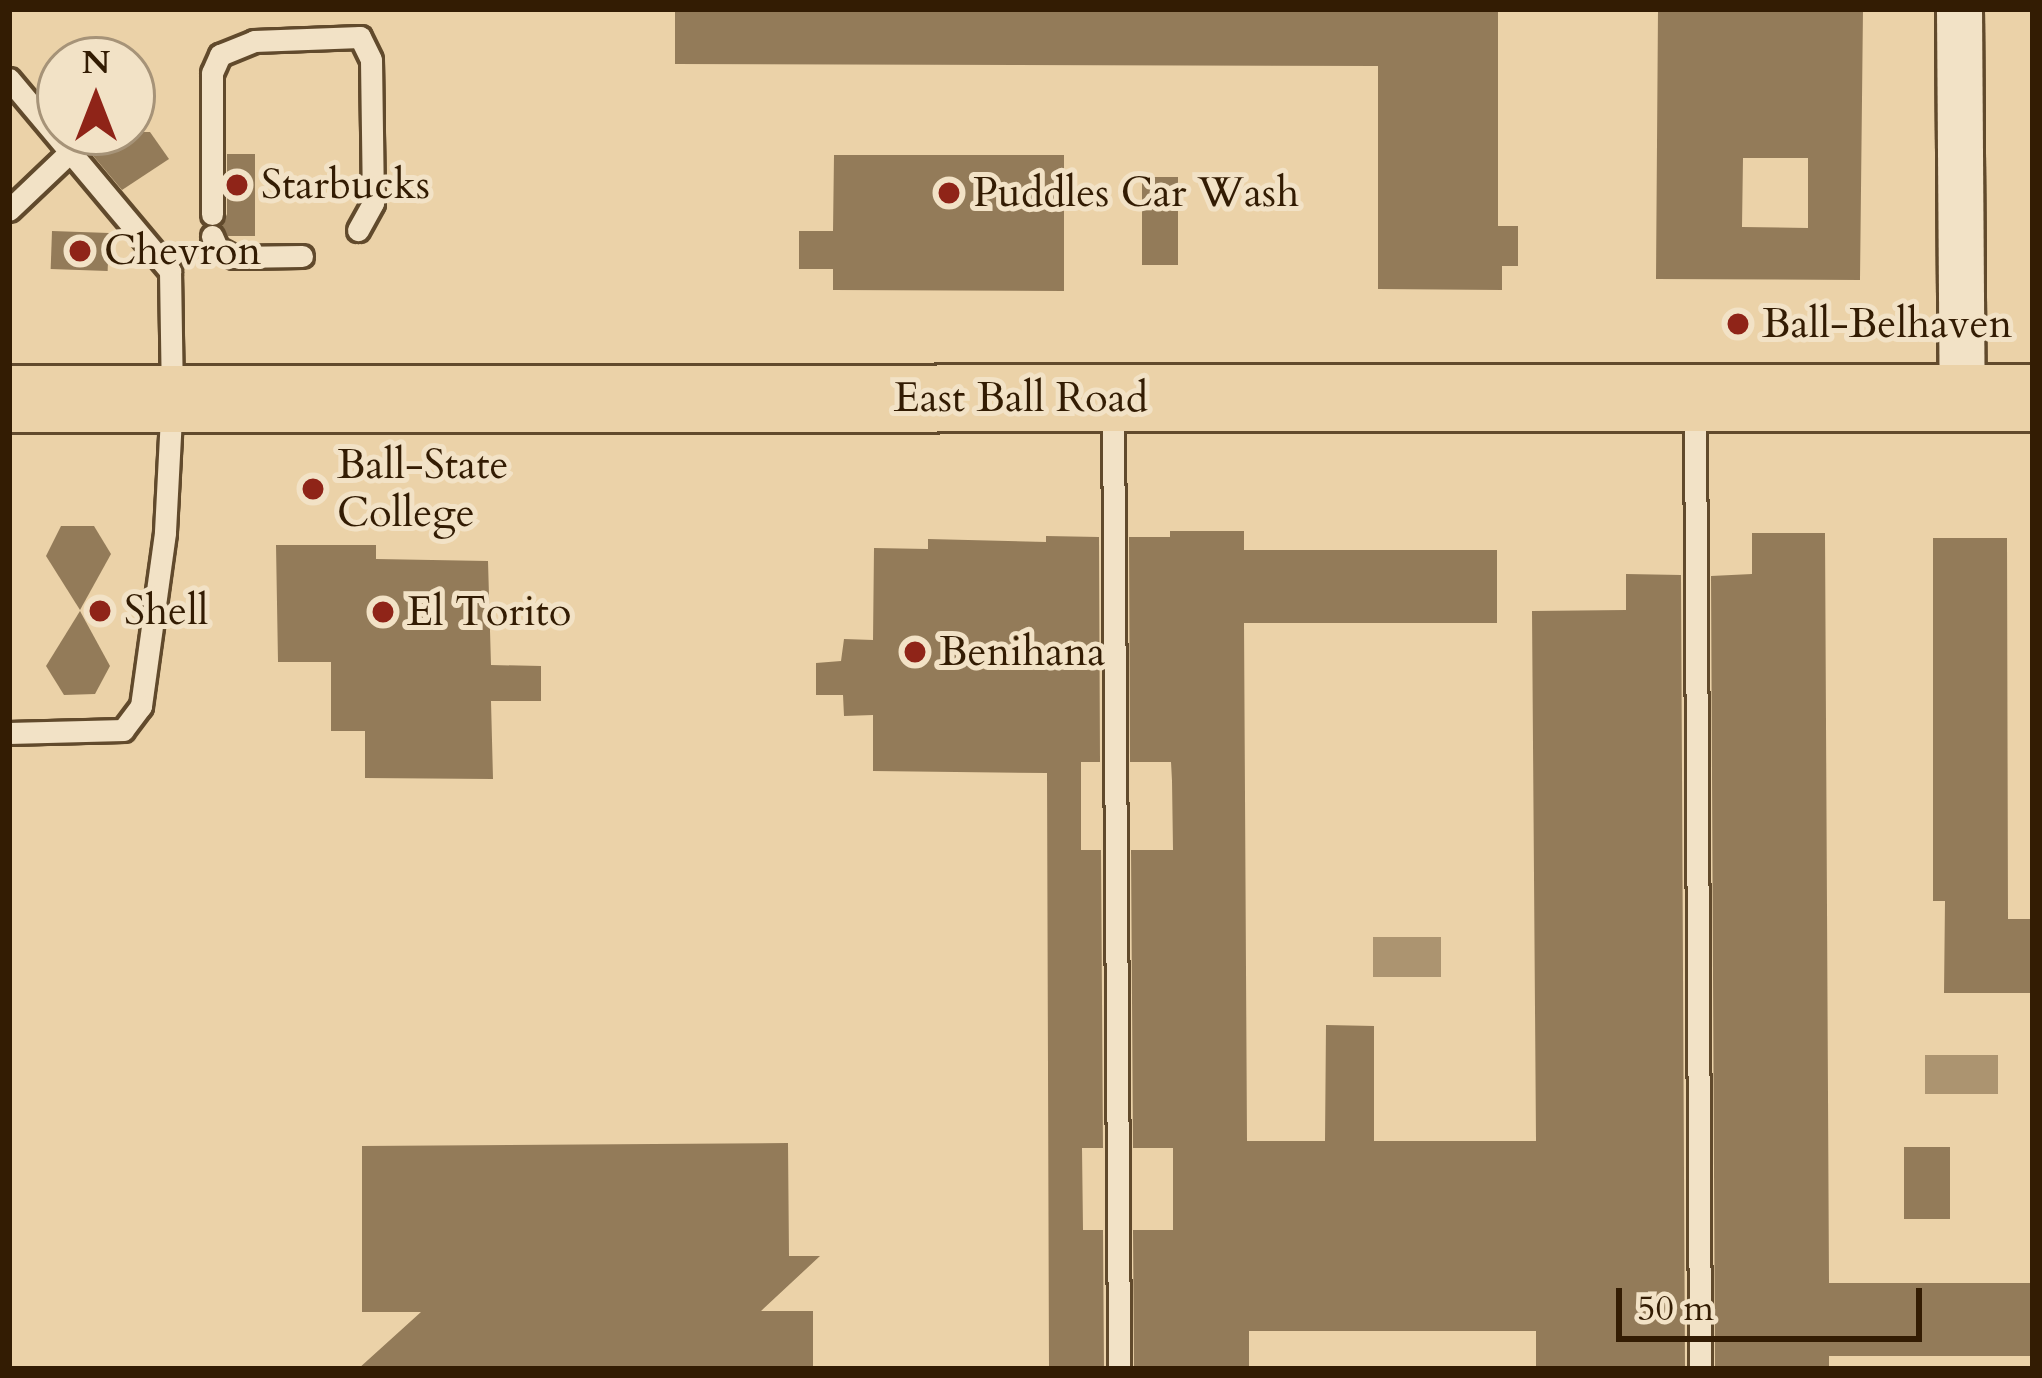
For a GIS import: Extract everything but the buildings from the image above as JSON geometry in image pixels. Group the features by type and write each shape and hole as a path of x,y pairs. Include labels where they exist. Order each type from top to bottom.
{"main road":[{"name":"East Ball Road","path":"9,399 2033,398"}],"street":[{"path":"1960,9 1962,397"}],"lane":[{"path":"302,256 235,257 217,248 212,225 212,73 220,55 254,41 360,37 371,60 373,203 358,230"},
{"path":"9,80 36,112"},
{"path":"9,210 66,156"},
{"path":"9,733 123,730 141,706 166,532 172,398 170,271 73,156"},
{"path":"1695,397 1700,1369"},
{"path":"1112,398 1119,1369"}],"shaded area":[{"path":"1373,937 1441,937 1441,977 1373,977"},
{"path":"1925,1055 1998,1055 1998,1094 1925,1094"}],"place":[{"name":"Starbucks","path":"237,185"},
{"name":"Puddles Car Wash","path":"949,193"},
{"name":"Chevron","path":"80,251"},
{"name":"Ball-Belhaven","path":"1738,324"},
{"name":"Ball-State College","path":"313,489"},
{"name":"Shell","path":"100,611"},
{"name":"El Torito","path":"383,612"},
{"name":"Benihana","path":"915,652"}]}
